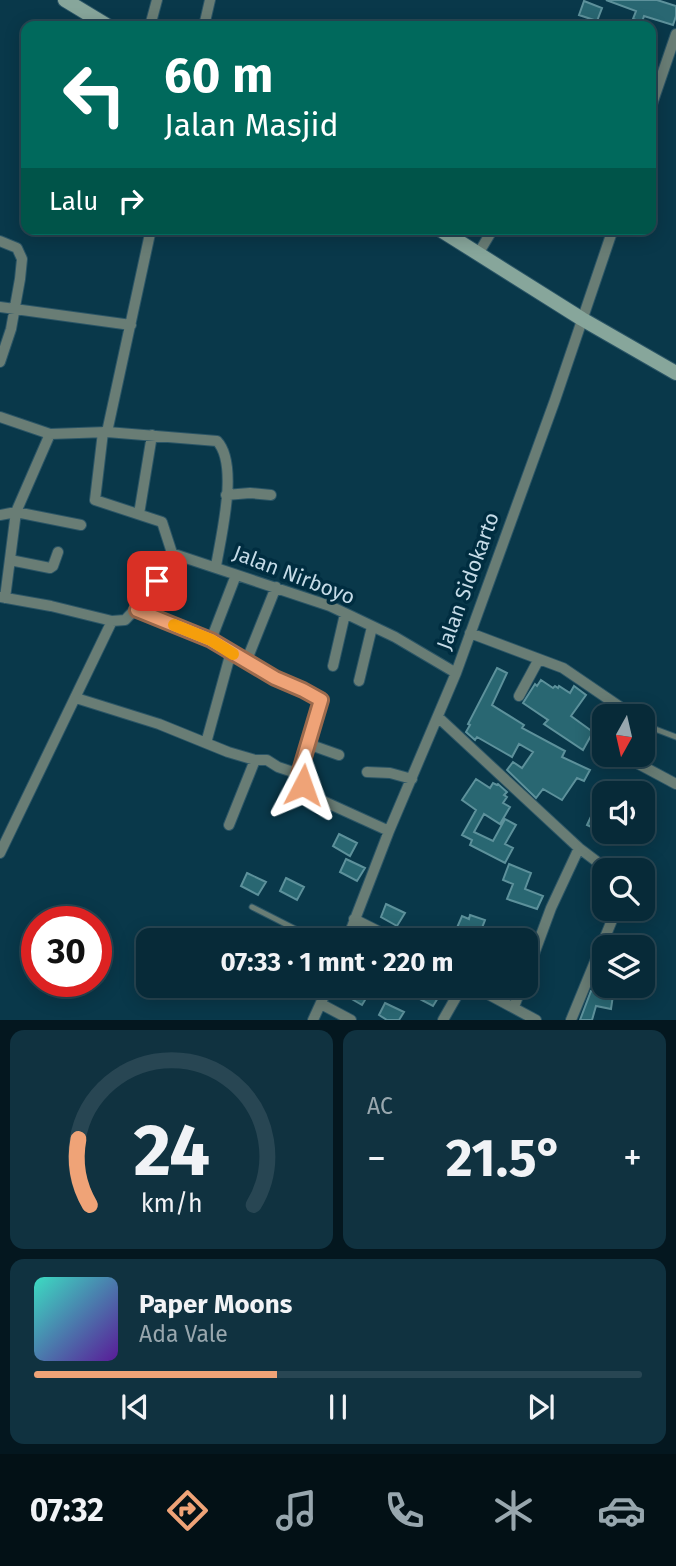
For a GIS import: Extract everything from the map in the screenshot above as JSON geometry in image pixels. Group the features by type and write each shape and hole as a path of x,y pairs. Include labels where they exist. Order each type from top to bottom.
{"main road":[{"path":"65,0 100,21"},
{"path":"448,235 582,319 676,373"}],"street":[{"path":"151,21 157,0"},
{"path":"205,21 210,0"},
{"path":"656,92 675,37"},
{"path":"50,434 16,512 2,598 112,621 125,620 137,610 167,561 173,556 162,522 99,501 105,432 150,235"},
{"path":"478,254 489,235"},
{"name":"Jalan Sidokarto","path":"351,928 389,831 439,719 611,235"},
{"path":"0,241 17,248 22,259 15,310 0,362"},
{"path":"0,307 131,325"},
{"path":"0,417 50,434 105,432 217,441 224,448 227,458 225,517 216,566"},
{"path":"139,514 152,435"},
{"path":"226,495 271,495"},
{"path":"0,515 16,512 81,525"},
{"path":"10,560 50,568 58,552"},
{"name":"Jalan Nirboyo","path":"173,556 216,566 330,606 395,637 456,673"},
{"path":"211,640 236,575"},
{"path":"246,662 276,587"},
{"path":"137,610 211,640 275,678 321,700 299,774 303,785 312,796 389,831"},
{"path":"333,666 345,614"},
{"path":"0,853 112,621"},
{"path":"359,681 372,627"},
{"path":"470,633 563,668 616,704"},
{"path":"206,743 231,652"},
{"path":"519,696 539,659"},
{"path":"76,698 159,724 255,760 267,760 299,774"},
{"path":"439,719 592,858"},
{"path":"308,744 339,755"},
{"path":"229,825 255,760"},
{"path":"644,767 676,784"},
{"path":"367,772 390,773 412,779"},
{"path":"538,943 579,848"},
{"path":"354,919 372,928"},
{"path":"570,1020 612,921"},
{"path":"313,1020 324,998"},
{"path":"443,1020 456,998"},
{"path":"496,998 536,1020"},
{"path":"514,1007 517,998"},
{"path":"321,1004 351,1020"}],"lane":[{"path":"655,729 676,737"},
{"path":"252,907 293,928"}],"building":[{"path":"606,0 657,0 676,6 676,16 673,25 644,16 642,21 639,21 633,19 636,11"},
{"path":"584,1 602,8 597,21 579,15"},
{"path":"497,668 507,673 492,705 524,725 522,728 565,751 562,757 590,770 584,781 577,778 562,800 543,789 536,798 507,770 513,762 522,768 533,752 519,744 512,757 477,737 475,740 466,732"},
{"path":"541,680 553,688 559,686 570,693 574,686 586,695 571,716 592,731 583,750 544,724 548,720 523,703 535,684 537,686"},
{"path":"476,779 490,788 493,783 498,784 507,792 503,803 510,807 500,824 484,814 474,832 493,841 505,819 516,825 505,844 513,848 505,863 470,845 472,840 462,835 476,810 462,800"},
{"path":"592,814 592,827 587,825"},
{"path":"339,834 357,843 350,856 333,846"},
{"path":"346,859 365,868 357,881 340,872"},
{"path":"509,864 531,873 525,889 543,896 537,909 507,899 513,884 503,880"},
{"path":"247,873 266,882 258,895 241,886"},
{"path":"286,878 304,887 297,900 280,891"},
{"path":"386,904 405,913 397,926 381,917"},
{"path":"470,915 485,920 482,928 457,928 462,916 469,919"},
{"path":"591,991 592,998 613,998 611,1009 596,1006 592,1020 580,1020"},
{"path":"350,998 366,998 362,1005"},
{"path":"418,998 438,998 433,1006"},
{"path":"385,1003 404,1012 399,1020 387,1020 379,1015"}],"slow traffic":[{"path":"174,625 211,640 233,654"}],"route":[{"path":"157,581 137,610 211,640 275,678 321,700 299,774 303,785"}]}
